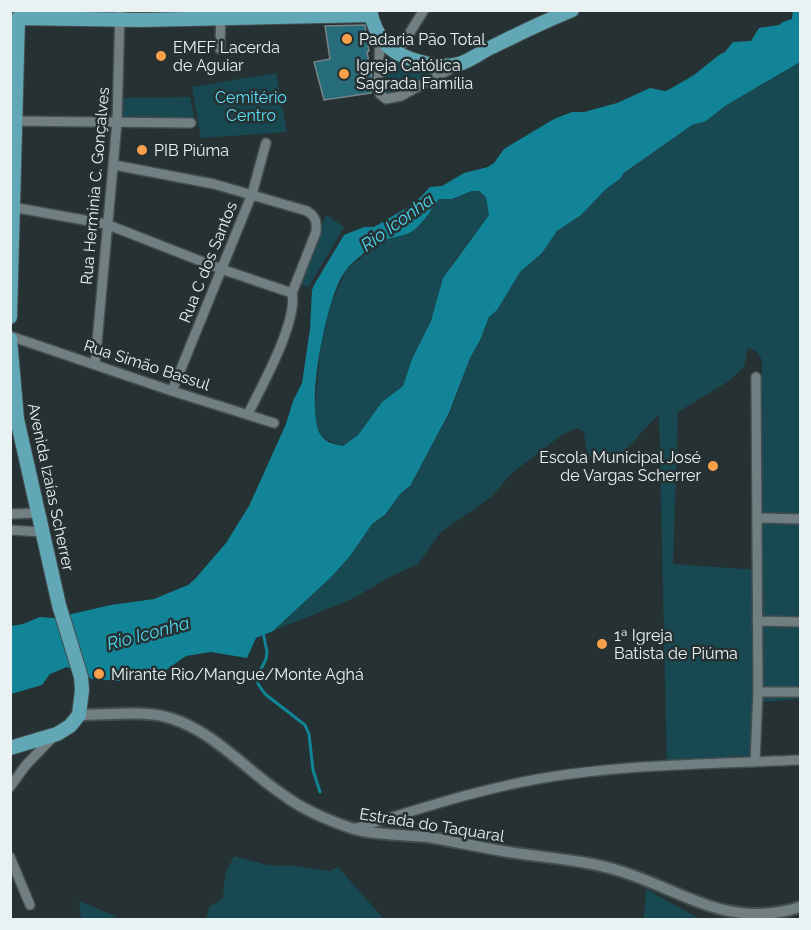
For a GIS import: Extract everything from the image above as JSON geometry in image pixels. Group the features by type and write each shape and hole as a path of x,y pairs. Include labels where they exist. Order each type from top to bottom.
{"main road":[{"path":"10,317 15,15 370,13 380,37 397,53 429,64 458,65 572,10"},
{"name":"Avenida Izaías Scherrer","path":"10,337 14,418 39,513 59,605 81,677 79,715"},
{"path":"10,748 57,734 70,726 79,715"}],"street":[{"path":"397,53 424,10"},
{"name":"Rua Herminia C. Gonçalves","path":"95,364 106,224 114,165 120,15"},
{"path":"220,49 221,15"},
{"path":"380,37 378,88 380,94 386,99 401,96 458,65"},
{"path":"13,121 191,123"},
{"name":"Rua C dos Santos","path":"172,391 252,194 266,143"},
{"path":"114,165 185,177 252,194 314,215 317,222 316,232 292,293 290,318 267,376 248,414"},
{"path":"12,207 106,224 221,269 292,293"},
{"name":"Rua Simão Bassul","path":"10,337 274,423"},
{"path":"755,762 758,692 756,377"},
{"path":"10,514 39,513"},
{"path":"757,518 801,519"},
{"path":"10,530 42,532"},
{"path":"757,621 801,622"},
{"path":"758,692 801,692"},
{"name":"Estrada do Taquaral","path":"79,715 147,714 168,717 187,724 204,734 282,795 317,815 353,829 449,840 503,851 589,862 621,871 710,910 736,916 764,916 801,908"},
{"path":"10,787 26,765 57,734"},
{"path":"353,829 504,785 540,778 673,765 801,760"},
{"path":"10,857 30,905"}],"green space":[{"path":"384,57 432,71 432,74 390,96 383,92 380,59"},
{"path":"800,62 800,699 762,702 747,765 667,768 659,415 621,453 603,461 592,461 586,448 584,432 578,428 563,434 512,473 491,497 440,533 418,564 354,598 273,631 335,572 350,556 372,524 385,516 400,494 408,489 450,413 470,358 489,317 520,272 542,253 557,231 581,215 624,174 692,125 706,121 725,106","holes":["748,348 757,352 762,360 759,570 673,564 678,412 729,381 744,367"]},
{"name":"Cemitério Centro","path":"276,73 287,132 201,138 192,87"},
{"path":"190,97 196,125 121,124 121,98"},
{"path":"479,191 486,197 489,215 452,264 403,386 382,402 358,435 343,446 321,436 314,419 321,340 329,308 346,270 380,242 394,237 431,212 439,199 452,199"},
{"path":"326,215 344,227 308,288 297,282"},
{"path":"234,856 267,865 329,871 338,867 383,918 387,919 206,919 209,907 223,898 225,875"},
{"path":"646,889 700,919 644,919"},
{"path":"79,901 111,914 119,919 81,919"}],"water":[{"name":"Rio Iconha","path":"793,11 800,11 800,62 725,106 706,121 692,125 624,173 581,215 557,231 542,253 520,272 497,310 489,317 449,413 410,486 400,494 385,515 372,524 350,556 331,577 273,631 256,638 247,658 211,652 186,656 156,677 120,681 92,679 67,667 50,674 42,685 11,694 11,626 40,617 54,618 111,605 154,599 188,585 226,543 249,506 302,383 310,329 312,290 344,235 364,227 374,227 415,203 430,187 442,186 464,173 488,167 494,163 504,149 554,119 572,112 584,112 617,103 650,88 665,91 670,89 725,52 733,42 751,41 759,28 779,25 792,19","holes":["472,191 479,191 486,197 489,215 443,278 431,321 412,359 403,386 382,402 358,435 343,446 327,441 320,434 316,420 316,377 331,302 346,270 378,243 413,231 426,218 439,199 452,199"]}],"building":[{"name":"Igreja Católica Sagrada Família","path":"365,25 372,78 371,93 324,100 314,62 330,59 325,26"}],"waterway":[{"path":"263,632 267,652 257,677 258,684 265,694 305,725 309,734 313,770 320,792"}],"place":[{"name":"Padaria Pão Total","path":"347,39"},
{"name":"EMEF Lacerda de Aguiar","path":"161,56"},
{"name":"Igreja Católica Sagrada Família","path":"344,74"},
{"name":"PIB Piúma","path":"142,150"},
{"name":"Escola Municipal José de Vargas Scherrer","path":"713,466"},
{"name":"1ª Igreja Batista de Piúma","path":"602,644"},
{"name":"Mirante Rio/Mangue/Monte Aghá","path":"99,674"}]}
